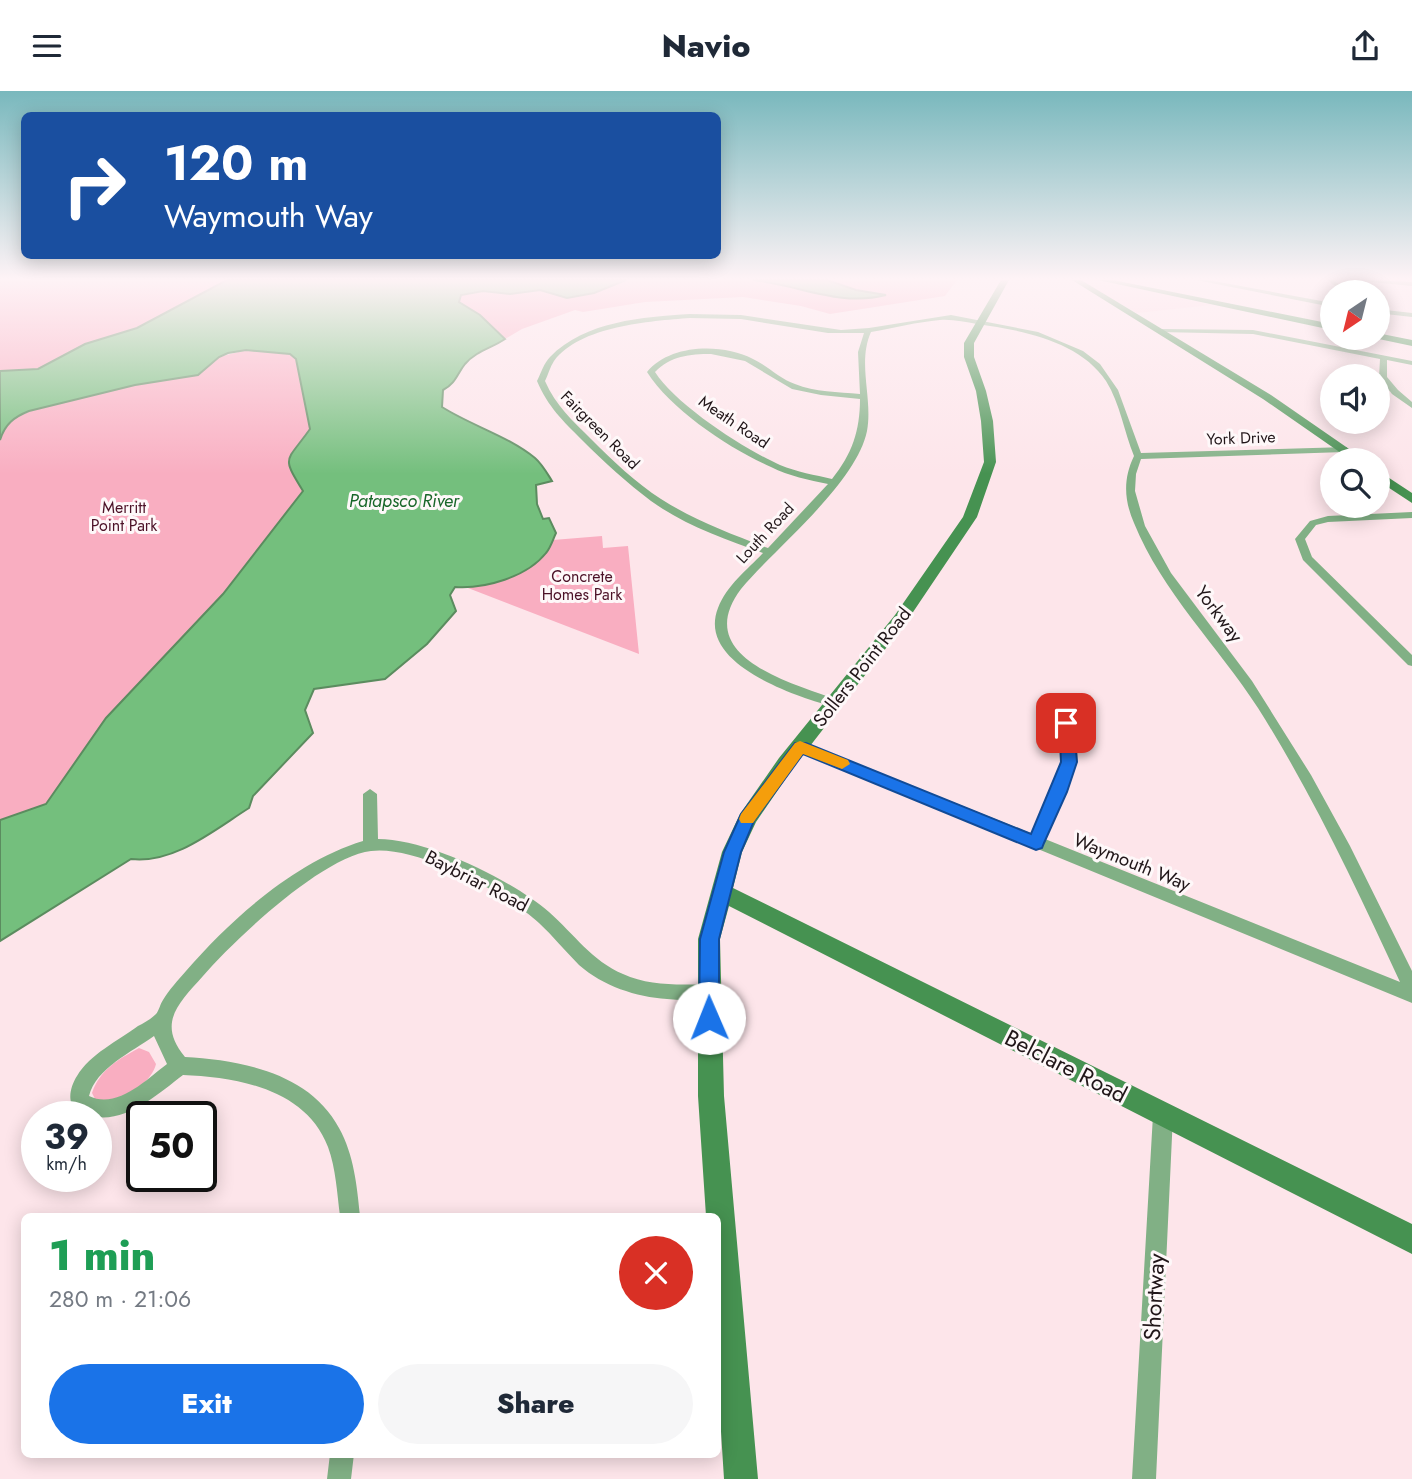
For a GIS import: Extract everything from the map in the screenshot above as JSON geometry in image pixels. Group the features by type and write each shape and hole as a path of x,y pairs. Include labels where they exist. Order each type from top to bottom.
{"main road":[{"name":"Sollers Point Road","path":"719,1213 708,992 709,939 732,852 747,819 942,560 970,517 990,462 987,421 968,349 970,345"},
{"path":"1183,345 1342,448"},
{"path":"1390,483 1412,499"},
{"name":"Belclare Road","path":"721,893 1412,1239"},
{"name":"Sollers Point Road","path":"721,1242 741,1479"}],"street":[{"name":"Fairgreen Road","path":"569,345 554,356 543,373 542,389 550,401 633,483 656,500 692,521 770,552"},
{"name":"Louth Road","path":"834,703 766,675 740,659 728,646 721,618 724,605 736,588 833,482 861,439 866,425 862,345"},
{"path":"1061,345 1095,363 1110,380 1138,456"},
{"path":"1320,345 1412,363"},
{"name":"Meath Road","path":"833,482 790,471 749,453 662,387 651,372 658,363 674,356 693,352 718,352 746,358 791,386 823,393 865,397"},
{"path":"1384,357 1382,377 1412,406"},
{"name":"York Drive","path":"1138,456 1320,450"},
{"name":"Yorkway","path":"1138,456 1129,476 1129,492 1151,550 1263,705 1317,797 1412,989"},
{"path":"1412,515 1328,519 1313,523 1300,539 1307,558 1412,662"},
{"path":"1036,843 1069,762 1066,723"},
{"name":"Waymouth Way","path":"800,746 1412,995"},
{"path":"370,794 371,845"},
{"name":"Baybriar Road","path":"180,1066 138,1096 106,1111 89,1109 79,1100 83,1083 93,1069 162,1020 163,1013 199,968 254,914 341,854 371,845 405,847 446,862 501,889 540,914 592,964 625,984 676,993 708,992"},
{"path":"162,1020 160,1030 164,1044 180,1066 235,1069 269,1079 314,1110 331,1133 344,1166 350,1213"},
{"name":"Shortway","path":"1144,1479 1163,1115"},
{"path":"339,1479 342,1458"}],"green space":[{"path":"0,345 84,345 38,369 0,371"},
{"name":"Merritt Point Park","path":"246,350 290,354 296,359 310,429 289,458 303,491 223,594 106,718 46,804 0,820 0,440 5,429 15,418 31,411 135,385 198,375 219,357"},
{"name":"Concrete Homes Park","path":"602,536 603,548 628,546 639,654 468,588 505,578 528,567 546,551 553,540"},
{"path":"139,1048 149,1052 156,1064 150,1076 133,1092 112,1102 96,1101 92,1093 95,1085 117,1061"}],"water":[{"name":"Patapsco River","path":"84,345 494,345 469,360 454,381 443,390 442,407 513,443 535,458 552,481 536,485 537,504 543,519 549,518 556,533 546,553 517,575 479,586 455,587 450,595 456,611 427,644 385,679 314,689 305,710 313,733 253,796 249,808 178,851 147,859 131,859 0,941 0,820 46,804 106,718 223,594 303,491 291,471 289,459 310,429 296,359 290,354 246,350 219,357 198,375 135,385 29,411 11,422 0,440 0,371 38,369"}],"slow traffic":[{"path":"747,819 800,746 842,764"}],"route":[{"path":"709,1018 709,939 732,852 747,819 800,746 1036,843 1069,762 1066,723"}]}
